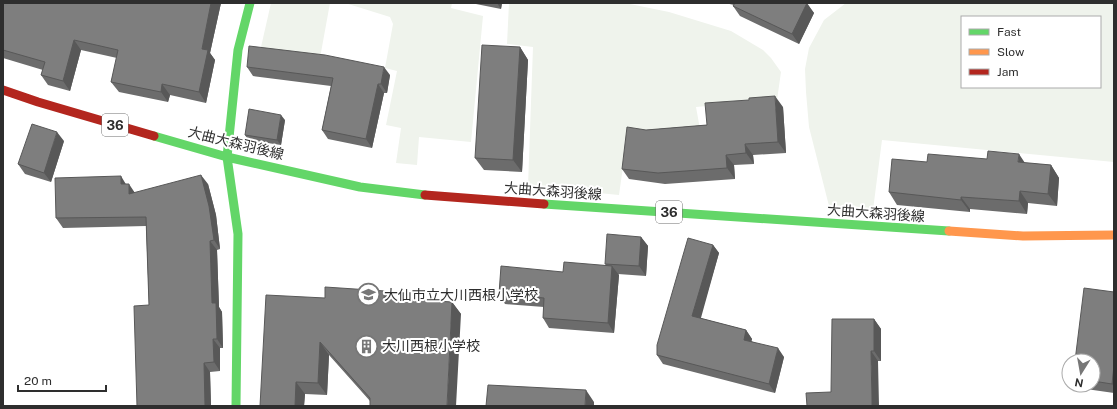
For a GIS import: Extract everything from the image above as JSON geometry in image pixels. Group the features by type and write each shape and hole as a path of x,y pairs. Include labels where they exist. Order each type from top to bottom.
{"main road":[{"path":"236,406 238,234 227,157 238,50 250,3"},
{"name":"大曲大森羽後線","path":"3,90 38,102 227,157 360,187 446,197 1023,236 1114,235"}],"shaded area":[{"path":"271,3 330,3 320,58 261,47"},
{"path":"345,3 452,3 451,8 483,16 471,142 419,137 417,165 396,163 401,128 386,125 397,71 385,68 393,24 390,17"},
{"path":"509,3 625,3 669,12 731,31 763,50 781,72 777,100 696,107 700,129 628,131 619,195 528,186 533,47 507,44"},
{"path":"846,3 1114,3 1114,162 882,140 873,210 829,206 809,127 805,69 809,48 824,20"}],"building":[{"path":"3,3 211,3 202,49 208,50 199,92 162,84 161,92 111,82 118,50 74,40 63,81 41,75 45,62 3,50"},
{"path":"735,3 807,3 792,34 733,6"},
{"path":"482,45 520,47 513,160 475,158"},
{"path":"249,46 325,55 384,67 381,84 378,84 366,139 322,130 333,78 247,67"},
{"path":"775,96 778,142 745,144 746,153 726,155 727,168 658,173 622,169 627,127 646,130 707,125 705,103 749,100 749,98"},
{"path":"249,109 281,115 277,140 245,135"},
{"path":"32,124 57,132 44,173 18,164"},
{"path":"988,151 1019,154 1018,162 1051,165 1048,194 1020,191 1019,201 961,197 961,200 889,192 892,159 927,162 928,154 987,159"},
{"path":"201,175 209,206 214,240 210,241 212,303 216,303 217,339 213,339 214,362 204,363 205,406 137,406 134,306 149,305 146,217 56,218 55,178 121,176 121,184 129,184 129,194"},
{"path":"607,234 641,237 639,266 605,264"},
{"path":"688,238 713,245 692,316 746,330 744,340 778,348 769,384 657,355 657,345"},
{"path":"564,262 612,266 608,323 543,318 544,298 499,294 501,266 563,272"},
{"name":"大川西根小学校","path":"325,287 385,291 384,298 452,302 447,406 370,406 370,398 320,342 318,383 296,382 295,406 260,406 266,295 325,298"},
{"path":"1084,288 1114,292 1114,365 1112,384 1101,382 1101,353 1076,353"},
{"path":"832,319 874,319 874,351 871,351 872,406 807,406 806,393 831,392"},
{"path":"488,385 586,390 585,406 486,406"}],"traffic: fast":[{"path":"236,406 238,234 227,157 238,50 250,3"},
{"path":"154,136 227,157 360,187 425,195"},
{"path":"544,204 949,231"}],"traffic: slow":[{"path":"949,231 1023,236 1114,235"}],"traffic: jam":[{"path":"3,90 38,102 154,136"},
{"path":"425,195 544,204"}],"place":[{"name":"大仙市立大川西根小学校","path":"369,295"},
{"name":"大川西根小学校","path":"366,346"}]}
